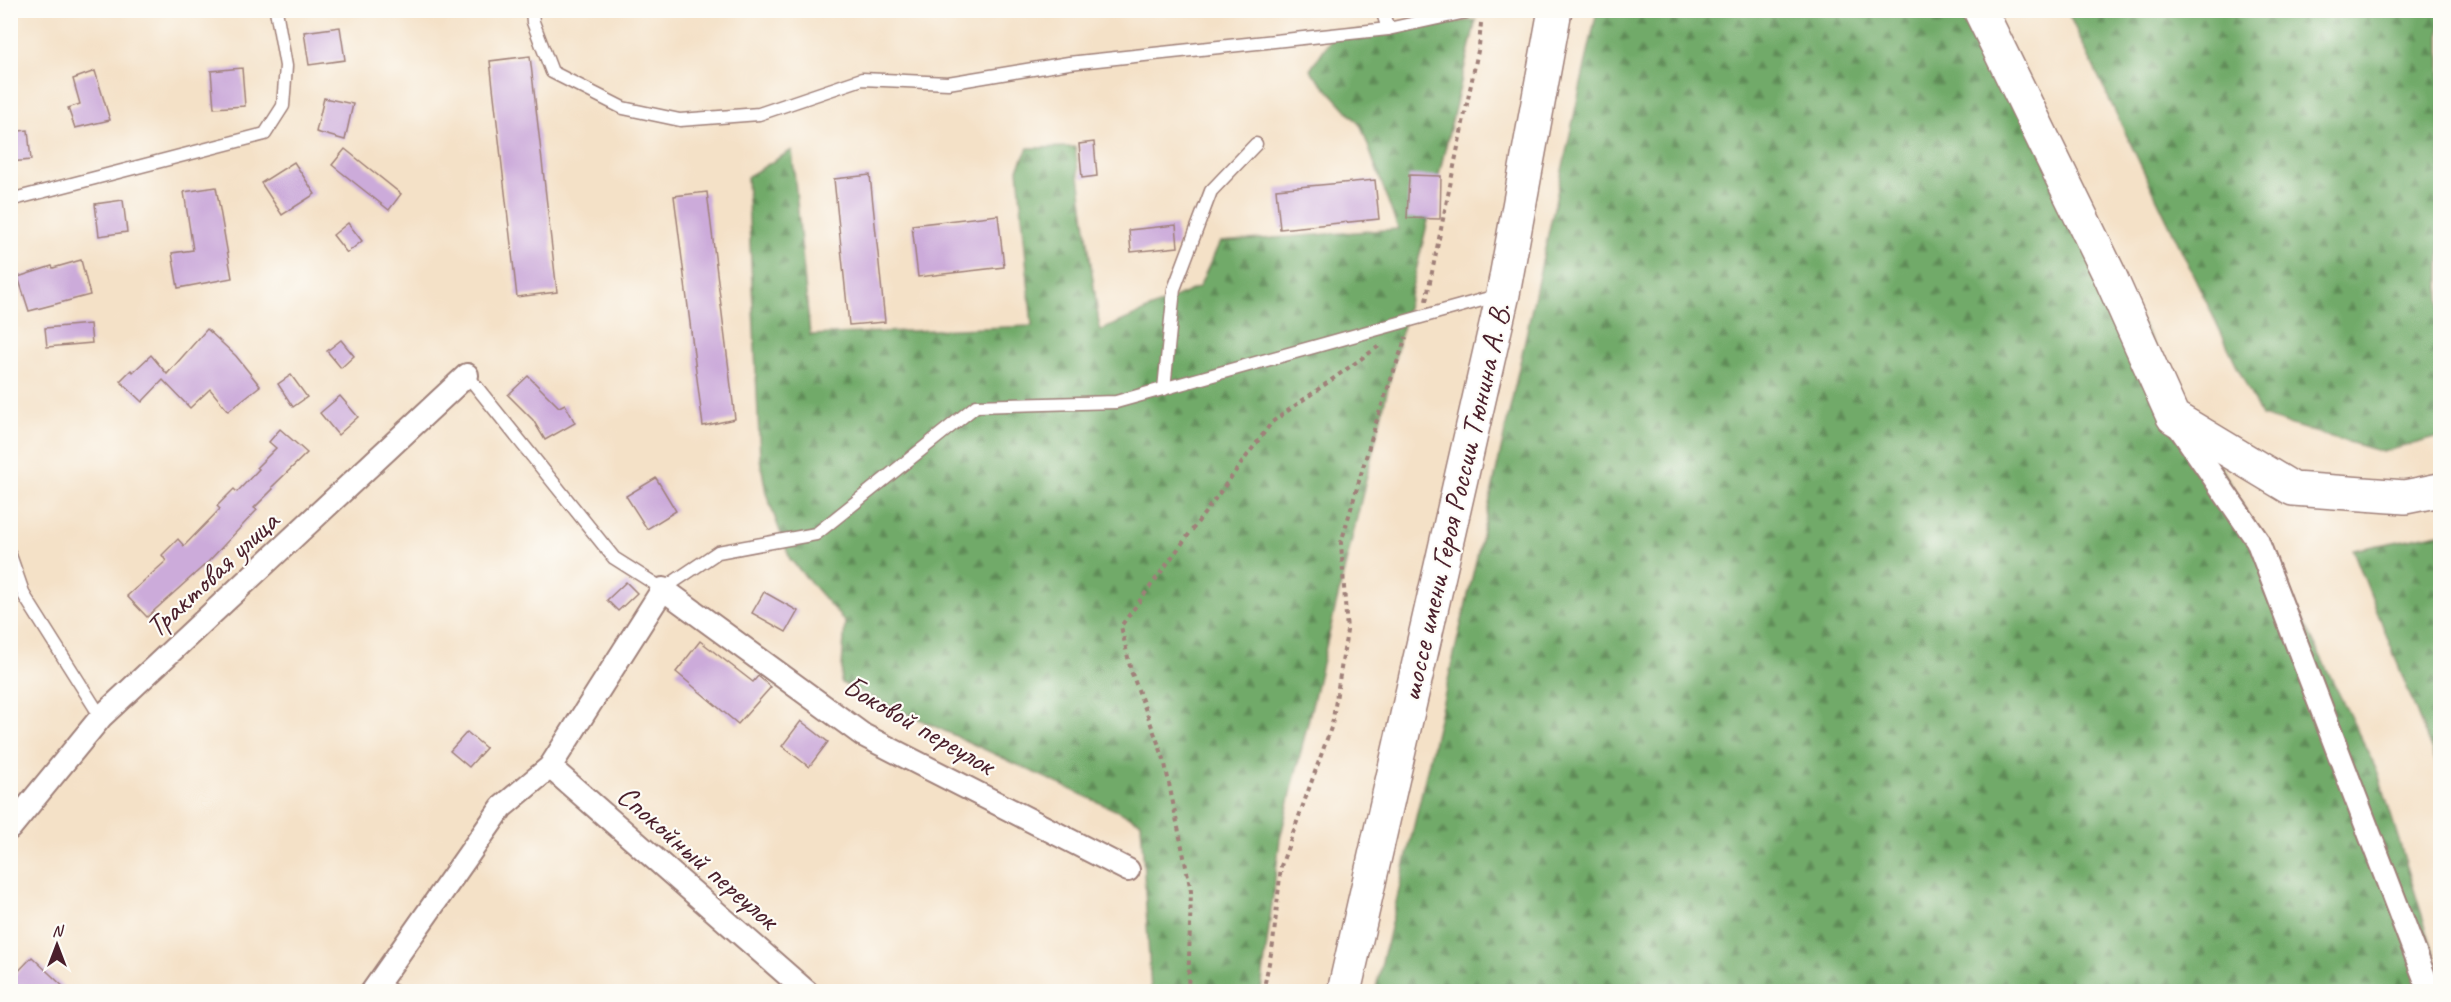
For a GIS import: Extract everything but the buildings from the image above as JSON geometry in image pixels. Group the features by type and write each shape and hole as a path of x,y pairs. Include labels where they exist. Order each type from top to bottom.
{"main road":[{"name":"шоссе имени Героя России Тюнина А. В.","path":"1344,992 1503,294 1555,10"},
{"path":"1980,10 2109,274 2173,417 2293,489 2405,497 2440,490"}],"street":[{"name":"Трактовая улица","path":"10,828 101,717 467,375"},
{"path":"2173,417 2257,540 2430,992"},
{"path":"381,988 502,807 550,767 663,589"},
{"name":"Боковой переулок","path":"663,589 863,735 1128,870"},
{"name":"Спокойный переулок","path":"550,767 807,992"}],"lane":[{"path":"10,200 265,134 283,106 286,66 276,10"},
{"path":"532,10 533,22 552,72 622,108 680,120 759,114 862,79 948,82 1069,63 1388,29 1475,10"},
{"path":"1382,10 1388,29"},
{"path":"1164,388 1174,289 1178,278 1211,191 1256,144"},
{"path":"467,375 614,558 663,589 717,552 816,534 976,406 1116,402 1503,294"},
{"path":"10,555 24,595 101,717"}],"path":[{"path":"1263,992 1273,944 1281,866 1332,725 1347,631 1341,543 1377,419 1410,325 1423,316 1479,46 1481,22"},
{"path":"1188,992 1191,891 1164,759 1131,671 1121,626 1272,422 1392,338"}],"green space":[{"path":"1597,11 1974,11 2278,570 2378,773 2434,954 2425,991 1375,992 1486,518"},
{"path":"2067,11 2440,11 2440,437 2382,452 2261,416"},
{"path":"1476,20 1280,839 1261,991 1151,991 1141,822 841,683 845,622 790,559 766,493 760,458 747,177 792,150 810,335 1032,326 1018,169 1028,148 1075,147 1100,331 1199,287 1220,242 1398,229 1361,126 1310,70 1335,33"},
{"path":"2440,533 2440,786 2435,759 2353,550"}]}
